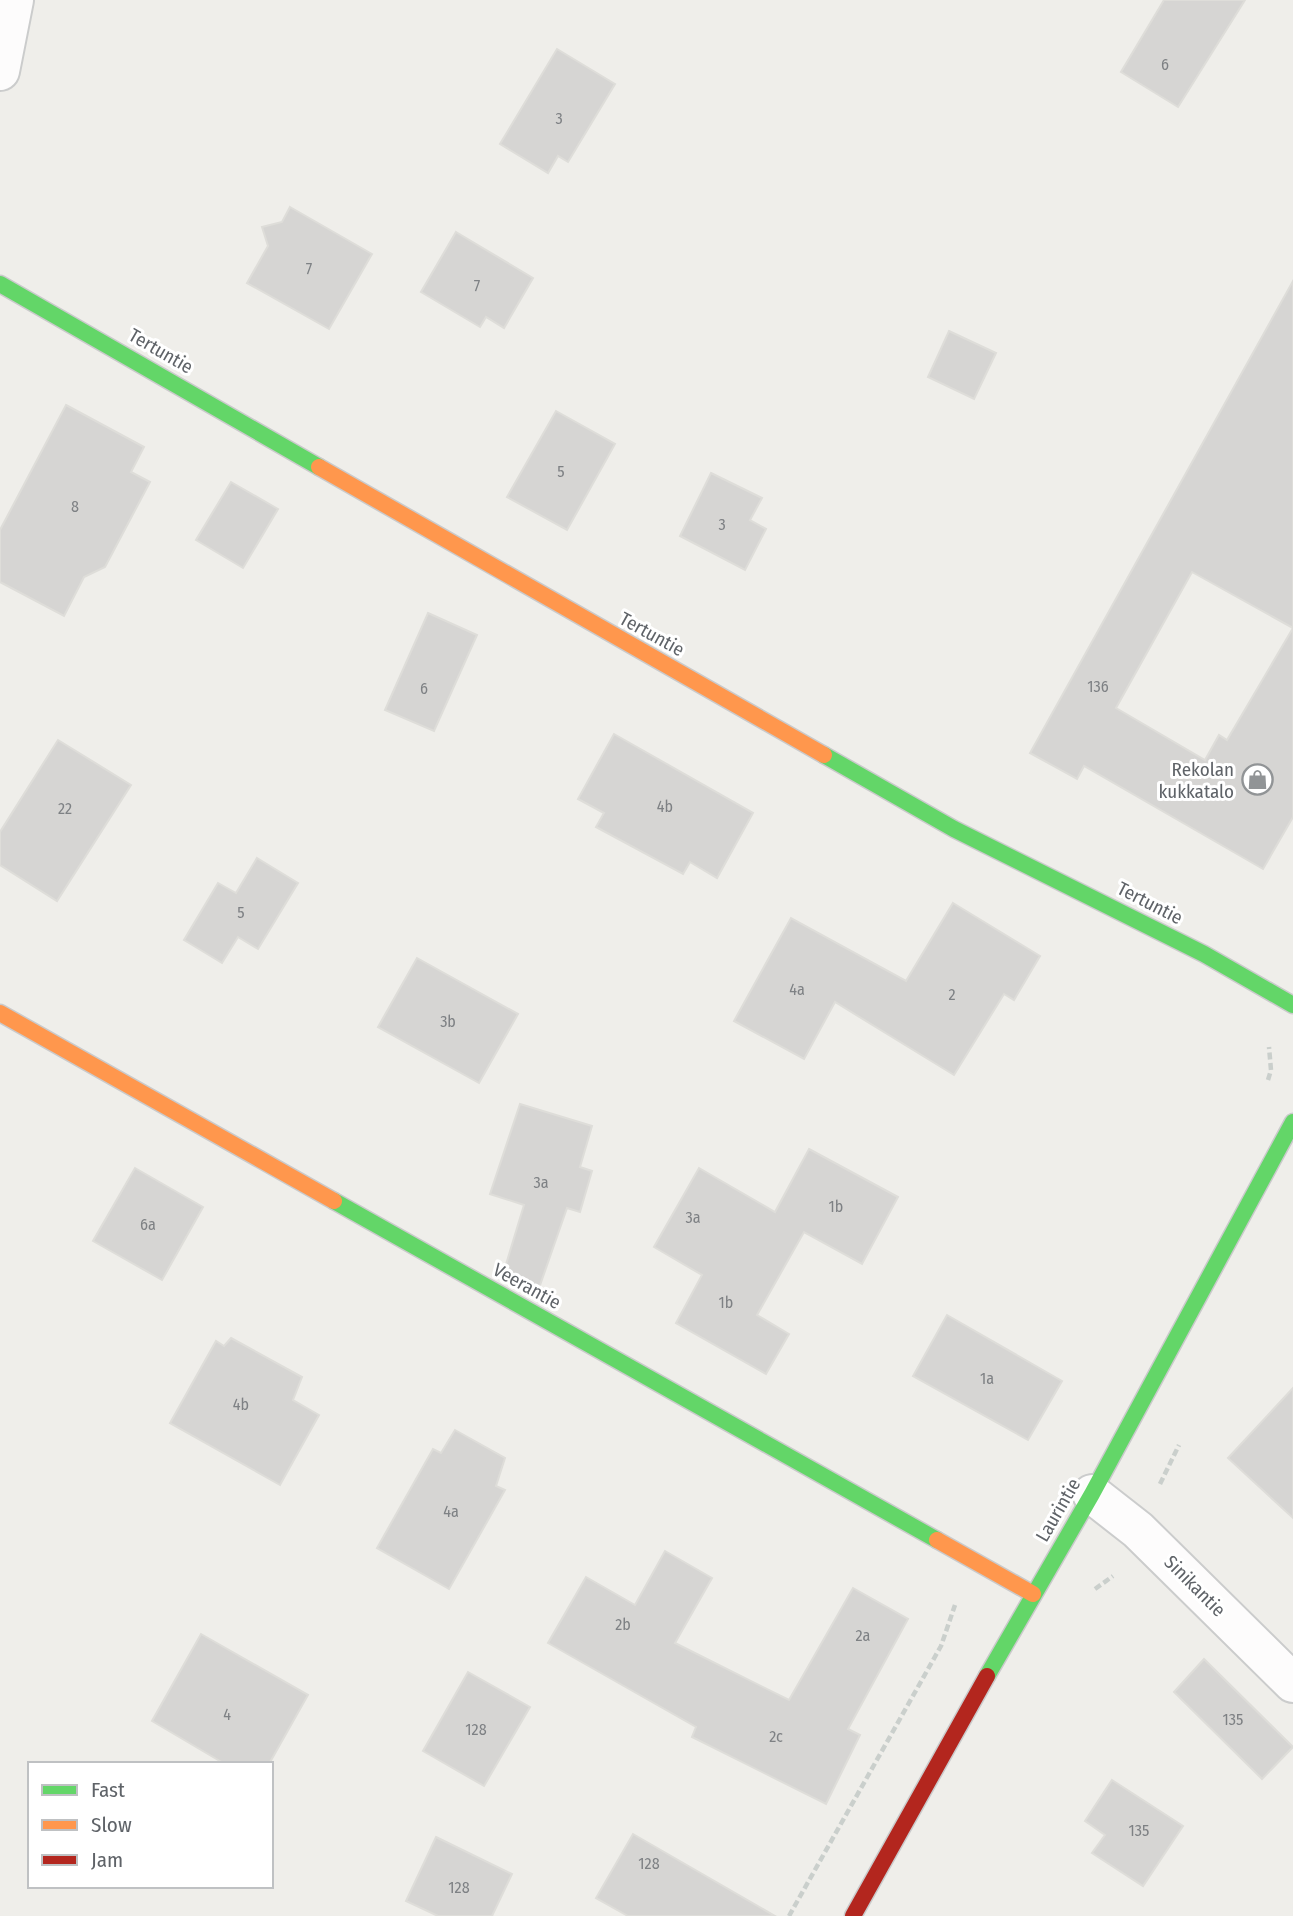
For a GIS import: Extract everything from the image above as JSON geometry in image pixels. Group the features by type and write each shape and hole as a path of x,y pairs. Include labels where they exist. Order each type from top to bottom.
{"street":[{"path":"0,71 14,0"},
{"name":"Tertuntie","path":"0,284 931,816 1204,954 1293,1004"},
{"name":"Veerantie","path":"0,1013 1032,1594"},
{"name":"Laurintie","path":"853,1916 1032,1594 1092,1494 1293,1122"},
{"name":"Sinikantie","path":"1092,1494 1138,1530 1293,1683"}],"path":[{"path":"789,1916 941,1646 958,1595"}],"building":[{"path":"1164,0 1245,0 1178,107 1121,72"},
{"path":"557,49 615,84 568,162 558,156 548,173 500,144"},
{"path":"290,207 372,254 329,329 247,283 268,246 262,227 282,222"},
{"path":"456,232 533,278 504,328 486,317 480,327 421,292"},
{"path":"1293,281 1293,628 1293,817 1263,869 1084,766 1077,779 1030,753","holes":["1192,572 1293,628 1227,740 1219,735 1205,760 1116,708"]},
{"path":"949,331 996,353 974,399 928,377"},
{"path":"66,405 144,447 131,472 150,482 105,567 84,577 64,616 0,582 0,530"},
{"path":"556,411 615,444 567,530 507,497"},
{"path":"711,473 762,498 750,520 766,529 745,570 680,536"},
{"path":"231,482 278,509 243,568 196,540"},
{"path":"428,613 477,635 434,731 385,710"},
{"path":"614,734 753,813 717,878 690,862 683,874 596,827 604,813 578,799"},
{"path":"58,740 131,785 57,901 0,865 0,832"},
{"path":"257,858 298,883 258,949 238,937 222,963 184,940 218,883 236,893"},
{"path":"953,903 1040,956 1014,1000 1004,994 954,1075 835,1002 804,1059 734,1021 791,918 906,981"},
{"path":"417,958 518,1014 479,1083 378,1027"},
{"path":"520,1104 592,1126 580,1167 592,1171 580,1212 567,1208 538,1291 504,1271 524,1205 490,1194"},
{"path":"809,1149 898,1197 862,1264 804,1232 757,1315 789,1334 766,1374 676,1323 702,1275 654,1247 699,1168 775,1212"},
{"path":"135,1168 203,1207 162,1280 93,1241"},
{"path":"947,1315 1062,1381 1028,1440 913,1376"},
{"path":"231,1338 302,1377 293,1400 319,1415 280,1485 170,1423 216,1341 224,1346"},
{"path":"1293,1388 1293,1518 1228,1458"},
{"path":"455,1430 505,1458 496,1486 505,1490 449,1589 377,1548 433,1449 441,1453"},
{"path":"665,1551 712,1578 675,1643 789,1700 853,1588 908,1619 848,1729 860,1735 826,1804 692,1737 696,1727 548,1643 586,1577 635,1605"},
{"path":"201,1634 308,1695 270,1762 222,1762 152,1721"},
{"path":"1204,1659 1293,1747 1262,1779 1174,1692"},
{"path":"468,1672 530,1707 484,1786 423,1751"},
{"path":"1112,1780 1183,1826 1143,1886 1092,1853 1105,1835 1085,1821"},
{"path":"633,1834 775,1916 628,1916 596,1898"},
{"path":"436,1837 512,1874 492,1916 438,1916 406,1901"}],"traffic: fast":[{"path":"0,284 319,467"},
{"path":"824,755 954,829 1204,954 1293,1005"},
{"path":"987,1676 1092,1494 1293,1122"},
{"path":"334,1201 937,1540"}],"traffic: slow":[{"path":"319,467 824,755"},
{"path":"0,1013 334,1201"},
{"path":"937,1540 1033,1594"}],"traffic: jam":[{"path":"853,1916 987,1676"}],"place":[{"name":"Rekolan kukkatalo","path":"1257,780"}]}
